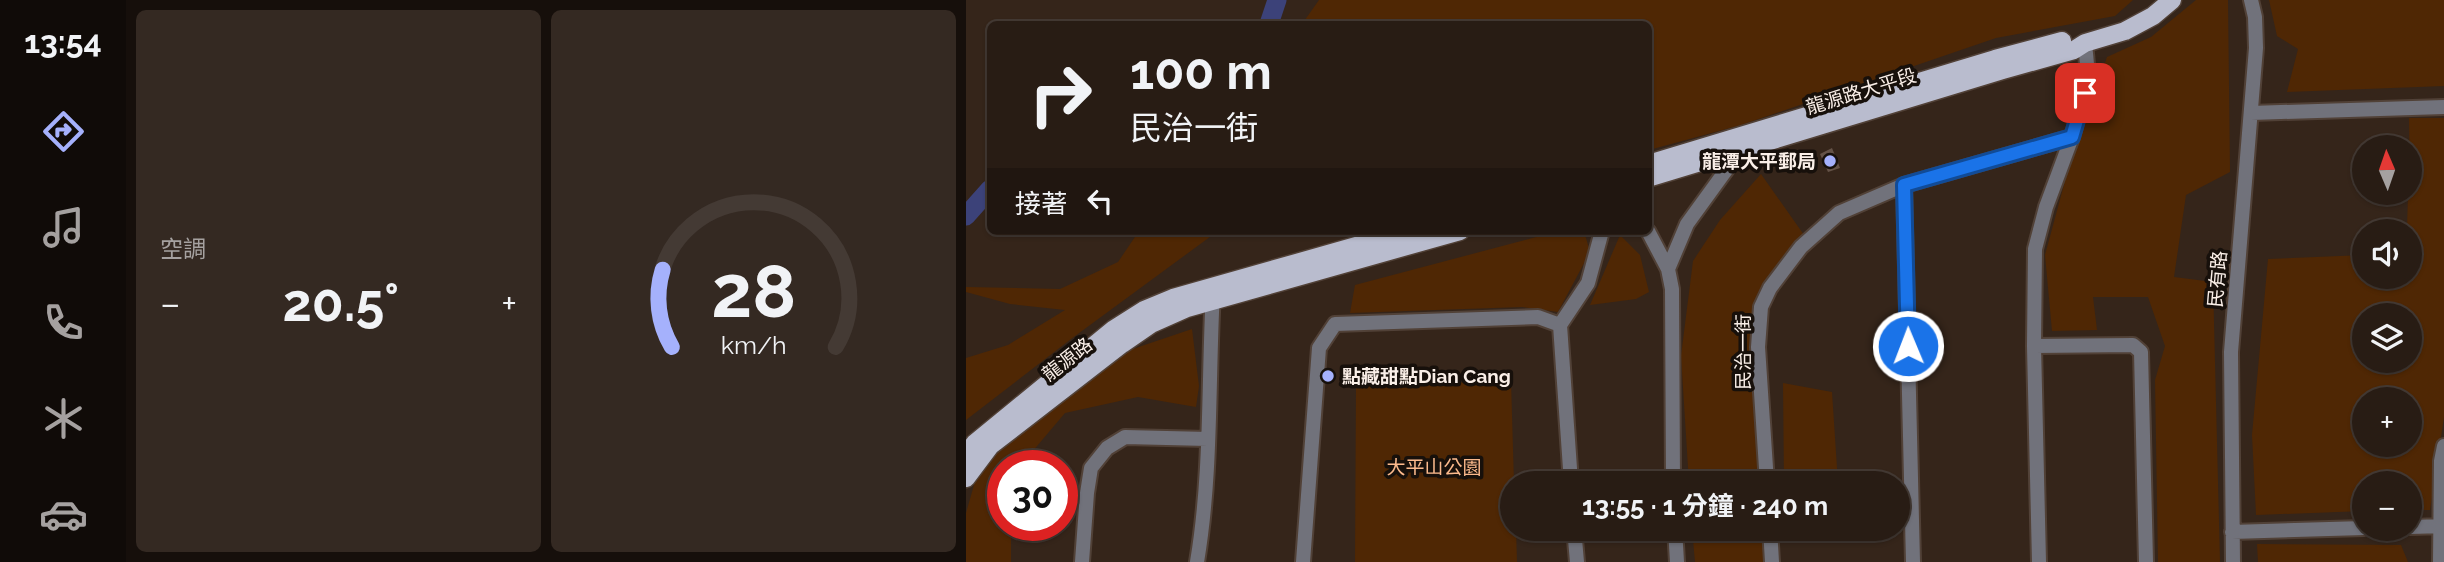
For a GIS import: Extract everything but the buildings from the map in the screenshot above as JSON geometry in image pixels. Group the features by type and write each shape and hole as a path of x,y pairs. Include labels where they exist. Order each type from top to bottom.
{"main road":[{"name":"龍源路大平段","path":"1652,177 1739,144 1996,59 2074,38 2085,43 2125,31 2152,16 2172,0"},
{"name":"龍源路大平段","path":"1652,163 1739,144"},
{"path":"1212,293 1396,235"},
{"path":"1212,293 1444,235"},
{"name":"龍源路","path":"966,454 975,443 1114,329 1144,310 1173,298 1212,293"},
{"name":"龍源路","path":"966,478 990,446 1122,344 1151,324 1212,293"}],"street":[{"name":"民有路","path":"2233,562 2231,352 2256,48 2255,17 2251,0"},
{"path":"2039,562 2034,346 2035,250 2046,207 2072,137 2087,84 2085,43"},
{"path":"2251,113 2444,107"},
{"name":"民治一街","path":"1766,471 1758,347 1761,307 1770,288 1801,247 1839,213 1904,185 2072,137"},
{"path":"1668,269 1687,225 1739,144"},
{"path":"1904,185 1913,562"},
{"path":"1570,471 1560,325 1588,283 1601,235"},
{"path":"1650,235 1668,269 1672,289 1673,471"},
{"path":"1196,562 1202,532 1208,439 1212,293"},
{"path":"1303,562 1319,348 1335,324 1538,317 1560,325"},
{"path":"2034,346 2133,345 2141,352 2146,562"},
{"path":"1082,562 1091,468 1107,448 1125,437 1208,439"},
{"path":"2440,562 2441,461 2444,446"},
{"path":"2422,527 2442,526"},
{"path":"2232,532 2352,528"},
{"path":"1575,541 1577,562"},
{"path":"1676,541 1677,562"},
{"path":"1771,541 1772,562"}],"green space":[{"path":"1319,0 2133,0 2115,16 1996,38 1741,125 1652,149 1652,21 1304,21"},
{"path":"2196,0 2228,0 2230,172 2186,195 2174,277 2213,282 2220,562 2158,562 2155,380 2165,346 2148,297 2093,297 2097,330 2052,331 2045,255 2072,155 2107,57 2151,37"},
{"path":"2269,0 2444,0 2444,86 2287,92 2298,49 2277,36"},
{"path":"2409,118 2444,118 2444,417 2430,510 2422,510 2422,471 2352,471 2352,511 2256,515 2252,435 2268,259 2352,256 2352,289 2422,289 2422,219 2407,219 2408,205 2422,205 2422,135 2409,135"},
{"path":"1761,174 1804,235 1763,297 1763,471 1688,471 1681,356 1693,261 1720,220"},
{"path":"1136,235 1213,235 966,420 966,358 1008,345 1065,310 1010,304 966,292 966,287 1060,289 1118,262"},
{"path":"1544,235 1585,235 1590,252 1558,312 1522,307 1350,313 1355,285"},
{"path":"1620,235 1640,255 1649,292 1636,299 1590,305"},
{"path":"1192,329 1199,386 1196,407 1138,397 1065,413 1034,450 998,450 1021,422 1103,359"},
{"name":"大平山公園","path":"1511,381 1514,471 1500,471 1500,541 1516,541 1517,562 1355,562 1356,385"},
{"path":"1783,383 1832,392 1837,471 1784,471"},
{"path":"987,464 987,541 1011,541 1011,562 966,562 966,513 976,478"},
{"path":"1693,541 1765,541 1766,562 1695,562"},
{"path":"2257,544 2401,545 2408,562 2258,562"}],"waterway":[{"path":"1270,21 1277,0"},
{"path":"966,216 987,192"}],"place":[{"name":"龍潭大平郵局","path":"1830,161"},
{"name":"點藏甜點Dian Cang","path":"1328,376"}],"route":[{"path":"1908,346 1904,185 2072,137 2085,93"}]}
